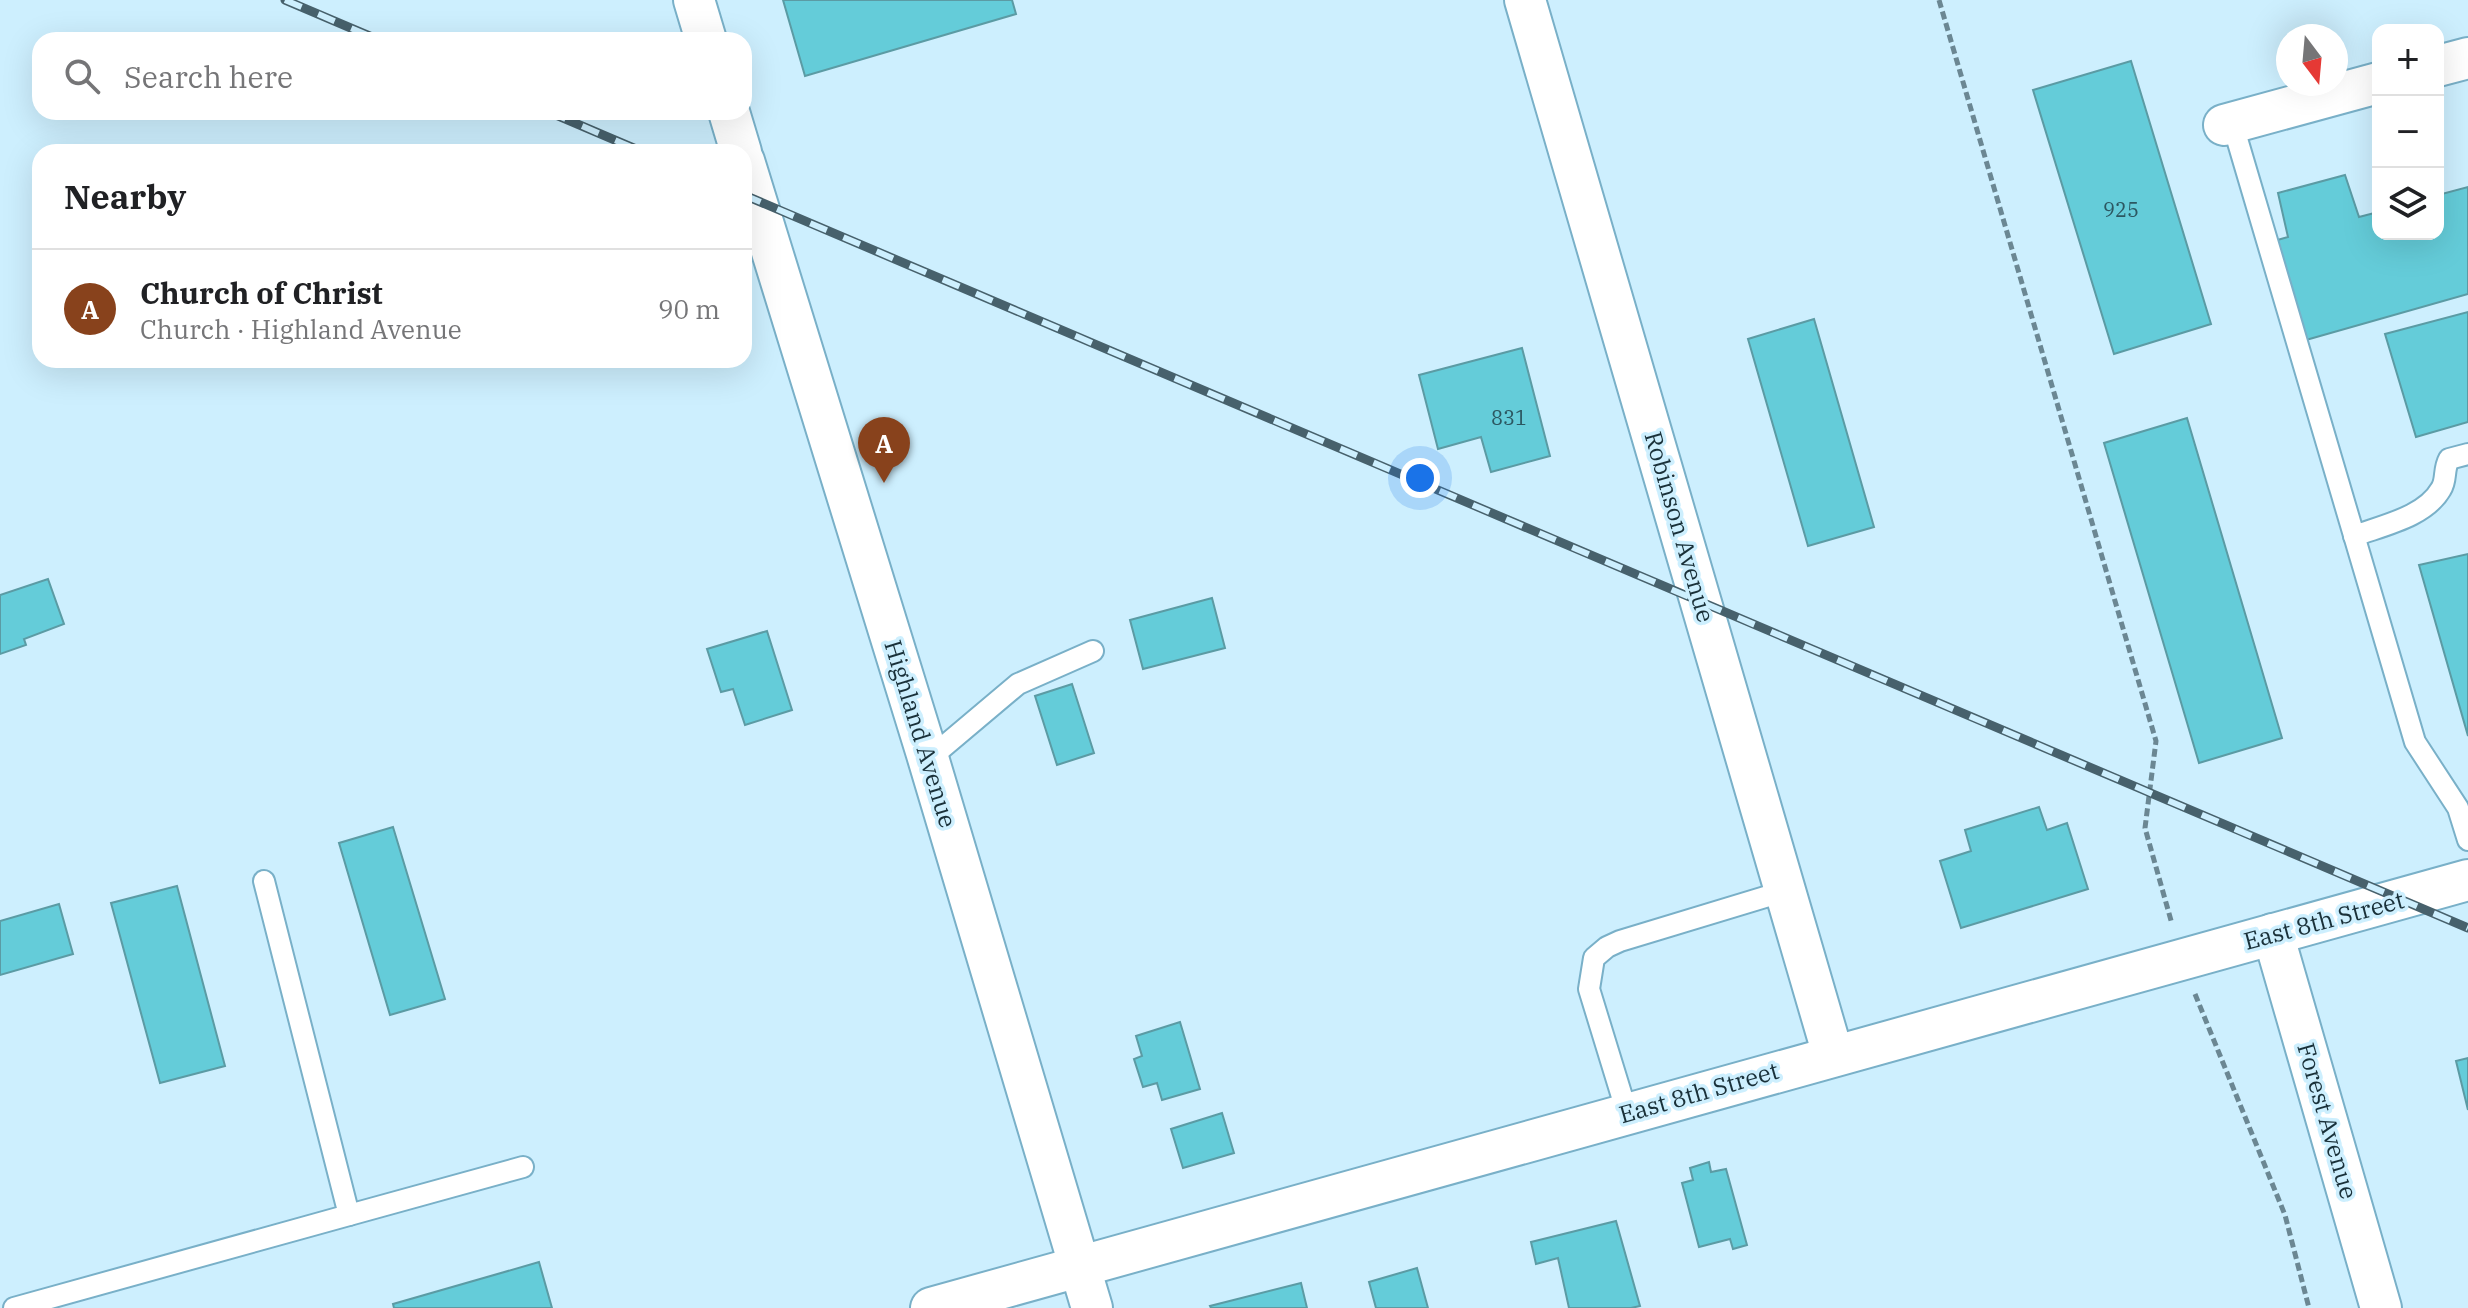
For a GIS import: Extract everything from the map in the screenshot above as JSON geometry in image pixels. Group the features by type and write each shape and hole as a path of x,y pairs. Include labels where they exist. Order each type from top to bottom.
{"street":[{"path":"694,0 704,32"},
{"name":"Robinson Avenue","path":"1525,0 1833,1055"},
{"path":"2444,64 2468,58"},
{"path":"2228,124 2372,85"},
{"path":"731,120 739,144"},
{"name":"Highland Avenue","path":"752,187 929,759 1092,1308"},
{"name":"East 8th Street","path":"931,1308 2468,880"},
{"name":"Forest Avenue","path":"2273,934 2381,1308"}],"lane":[{"path":"2228,124 2415,742 2458,808 2468,840"},
{"path":"2354,536 2430,505 2444,485 2444,469 2449,459 2468,454"},
{"path":"929,759 1018,684 1093,651"},
{"path":"264,881 349,1215"},
{"path":"1627,1113 1589,989 1594,958 1620,941 1785,891"},
{"path":"14,1308 523,1167"}],"path":[{"path":"1939,0 2156,741 2145,828 2182,960 2285,1215 2309,1308"}],"building":[{"path":"783,0 1012,0 1016,14 805,76"},
{"path":"2131,61 2211,324 2114,354 2033,90"},
{"path":"2345,175 2359,217 2372,214 2372,240 2444,240 2444,193 2468,187 2468,294 2306,340 2274,241 2288,237 2278,193"},
{"path":"2468,312 2468,422 2416,437 2385,334"},
{"path":"1814,319 1874,527 1808,546 1748,339"},
{"path":"1522,348 1550,456 1491,472 1481,437 1438,449 1419,375"},
{"path":"2187,418 2282,738 2199,763 2104,443"},
{"path":"2468,554 2468,736 2419,565"},
{"path":"48,579 64,624 24,639 26,645 0,654 0,595"},
{"path":"1212,598 1225,648 1143,669 1130,620"},
{"path":"767,631 792,710 745,725 733,689 721,692 707,649"},
{"path":"1072,684 1094,753 1057,765 1035,696"},
{"path":"2039,807 2047,830 2067,823 2088,889 1961,928 1940,861 1971,851 1965,830"},
{"path":"393,827 445,999 390,1015 339,843"},
{"path":"177,886 225,1066 160,1083 111,903"},
{"path":"59,904 73,954 0,975 0,921"},
{"path":"1180,1022 1200,1089 1162,1100 1157,1083 1143,1087 1134,1059 1142,1056 1136,1036"},
{"path":"2468,1058 2468,1110 2456,1061"},
{"path":"1222,1113 1234,1153 1183,1168 1171,1129"},
{"path":"1709,1162 1711,1172 1726,1169 1747,1245 1733,1249 1730,1239 1699,1247 1682,1183 1693,1180 1690,1168"},
{"path":"1616,1221 1640,1306 1569,1308 1558,1258 1536,1264 1531,1242"},
{"path":"539,1262 552,1308 394,1308 393,1304"},
{"path":"1417,1268 1428,1308 1376,1308 1369,1282"},
{"path":"1301,1283 1307,1308 1210,1306"}],"railway":[{"path":"285,0 360,32"},
{"path":"568,120 624,144"},
{"path":"752,198 2468,928"}],"place":[{"name":"Church of Christ","path":"884,483"}]}
